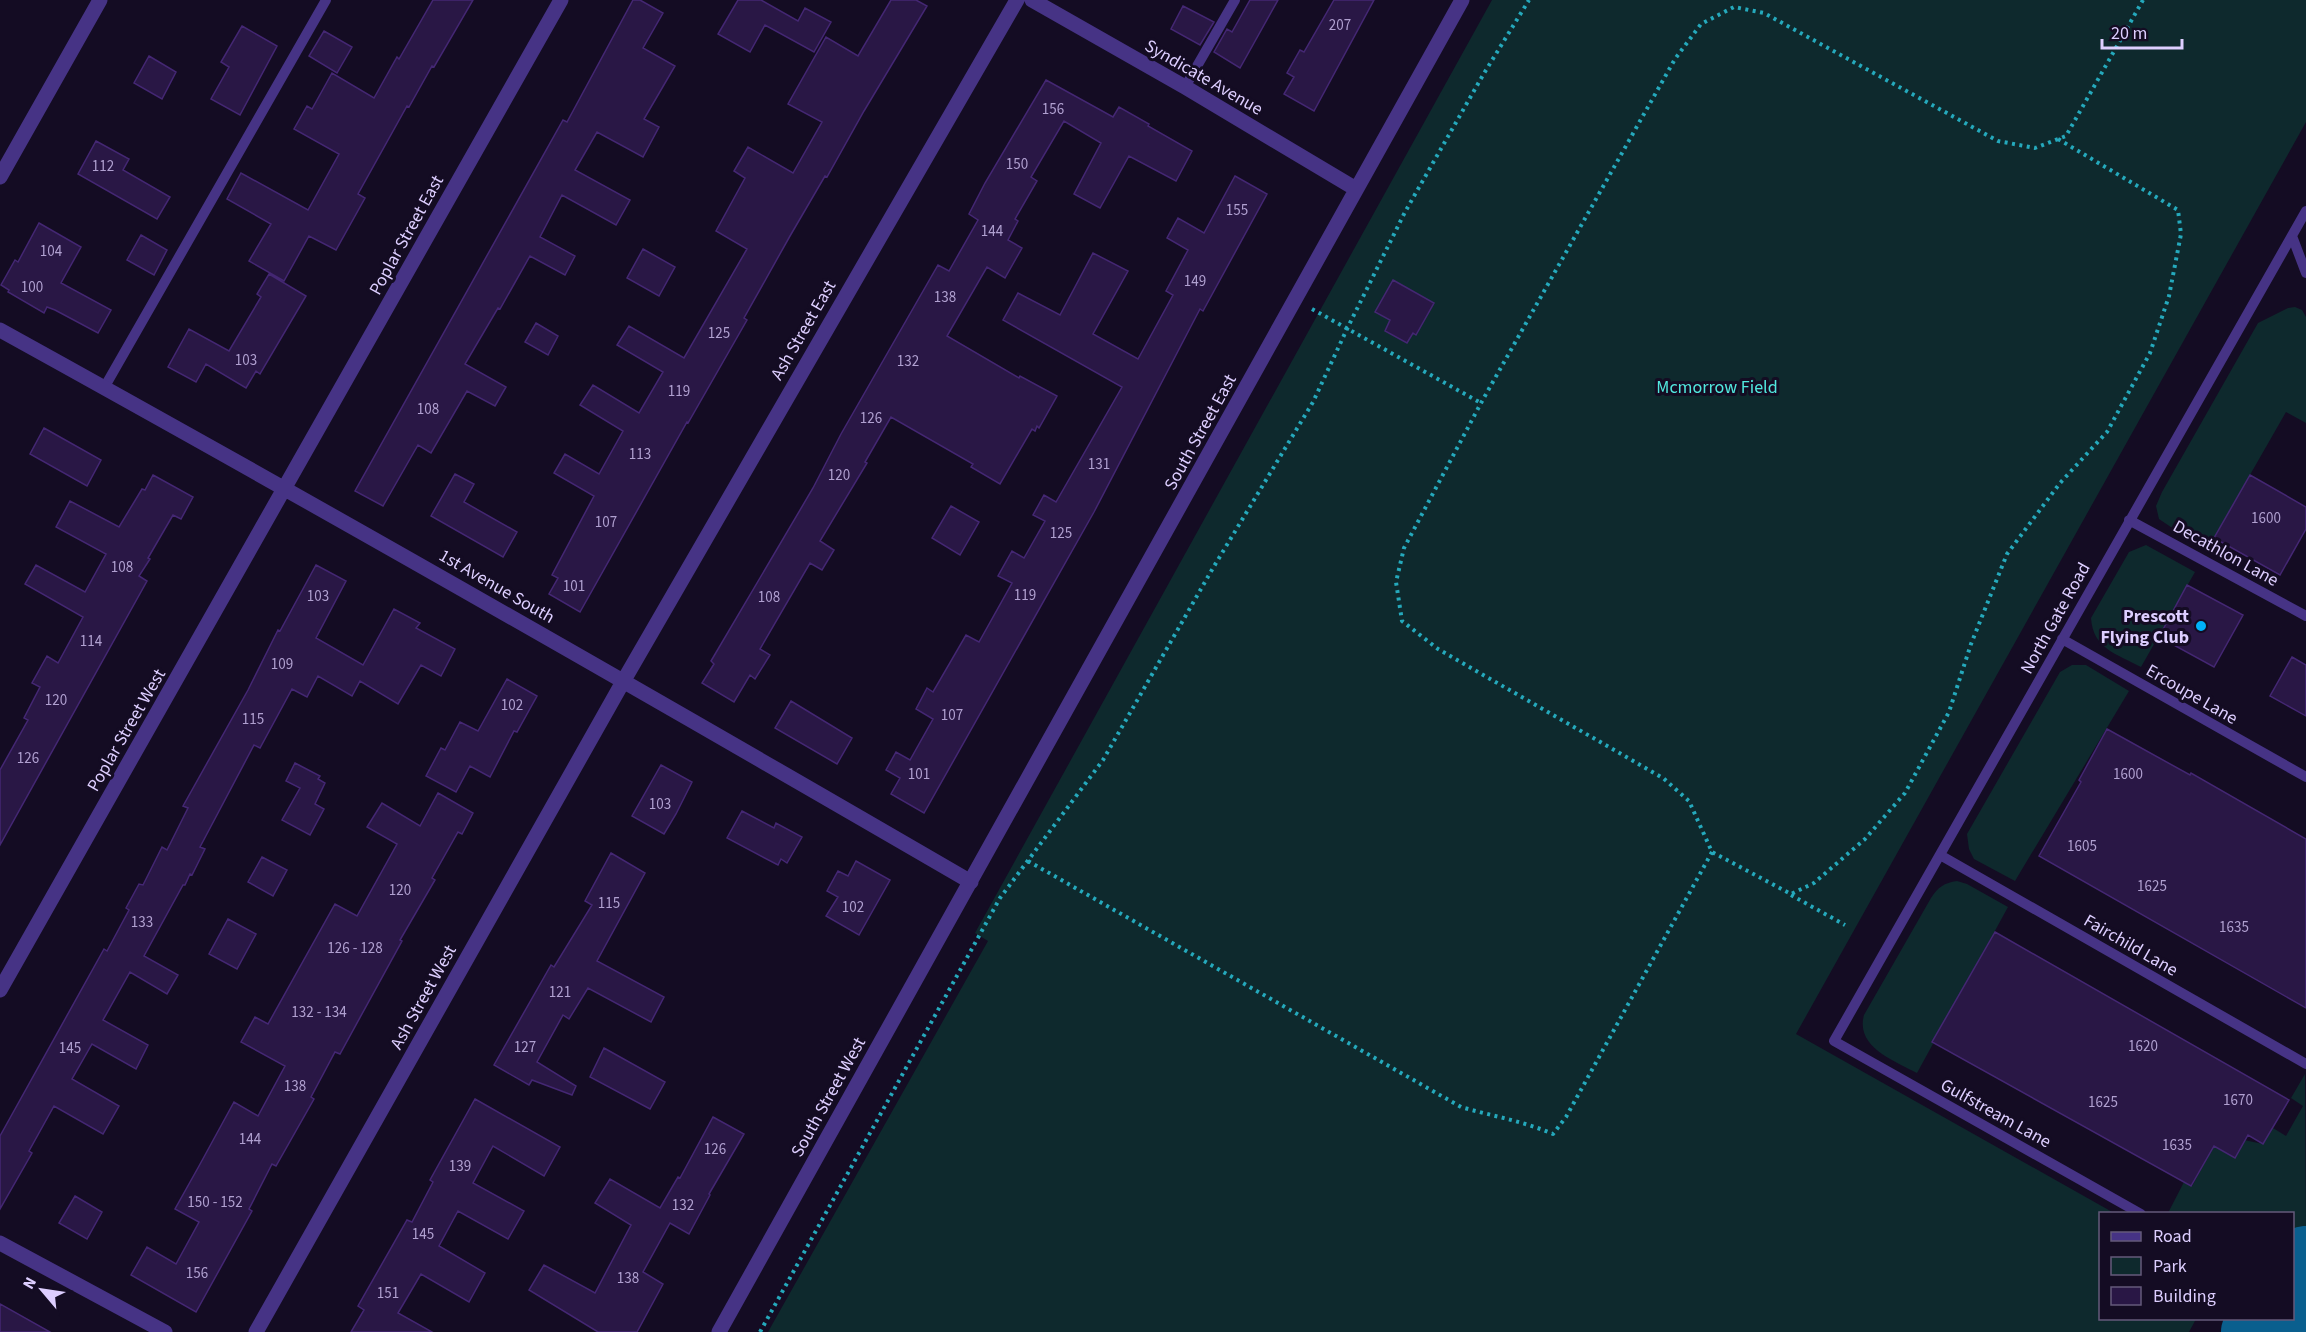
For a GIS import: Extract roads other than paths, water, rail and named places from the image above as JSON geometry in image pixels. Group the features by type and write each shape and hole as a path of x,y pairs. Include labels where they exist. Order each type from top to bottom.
{"street":[{"path":"0,177 100,0"},
{"name":"Poplar Street East","path":"286,488 561,0"},
{"name":"Ash Street East","path":"624,680 1017,0"},
{"name":"Syndicate Avenue","path":"1032,0 1185,87 1356,189"},
{"name":"South Street East","path":"971,882 1462,0"},
{"name":"1st Avenue South","path":"0,330 286,488 624,680 971,882"},
{"name":"Poplar Street West","path":"0,990 286,488"},
{"name":"Ash Street West","path":"256,1332 624,680"},
{"name":"South Street West","path":"719,1332 971,882"},
{"path":"0,1243 165,1332"}],"lane":[{"path":"104,388 326,0"},
{"path":"1185,87 1234,0"},
{"name":"North Gate Road","path":"1834,1041 2306,211"},
{"path":"2292,236 2306,273"},
{"name":"Decathlon Lane","path":"2129,520 2306,616"},
{"name":"Ercoupe Lane","path":"2062,639 2306,777"},
{"name":"Fairchild Lane","path":"1940,855 2306,1064"},
{"name":"Gulfstream Lane","path":"1834,1041 2137,1212"}],"place":[{"name":"Prescott Flying Club","path":"2201,626"}],"park label":[{"name":"Mcmorrow Field","path":"1717,387"}]}
